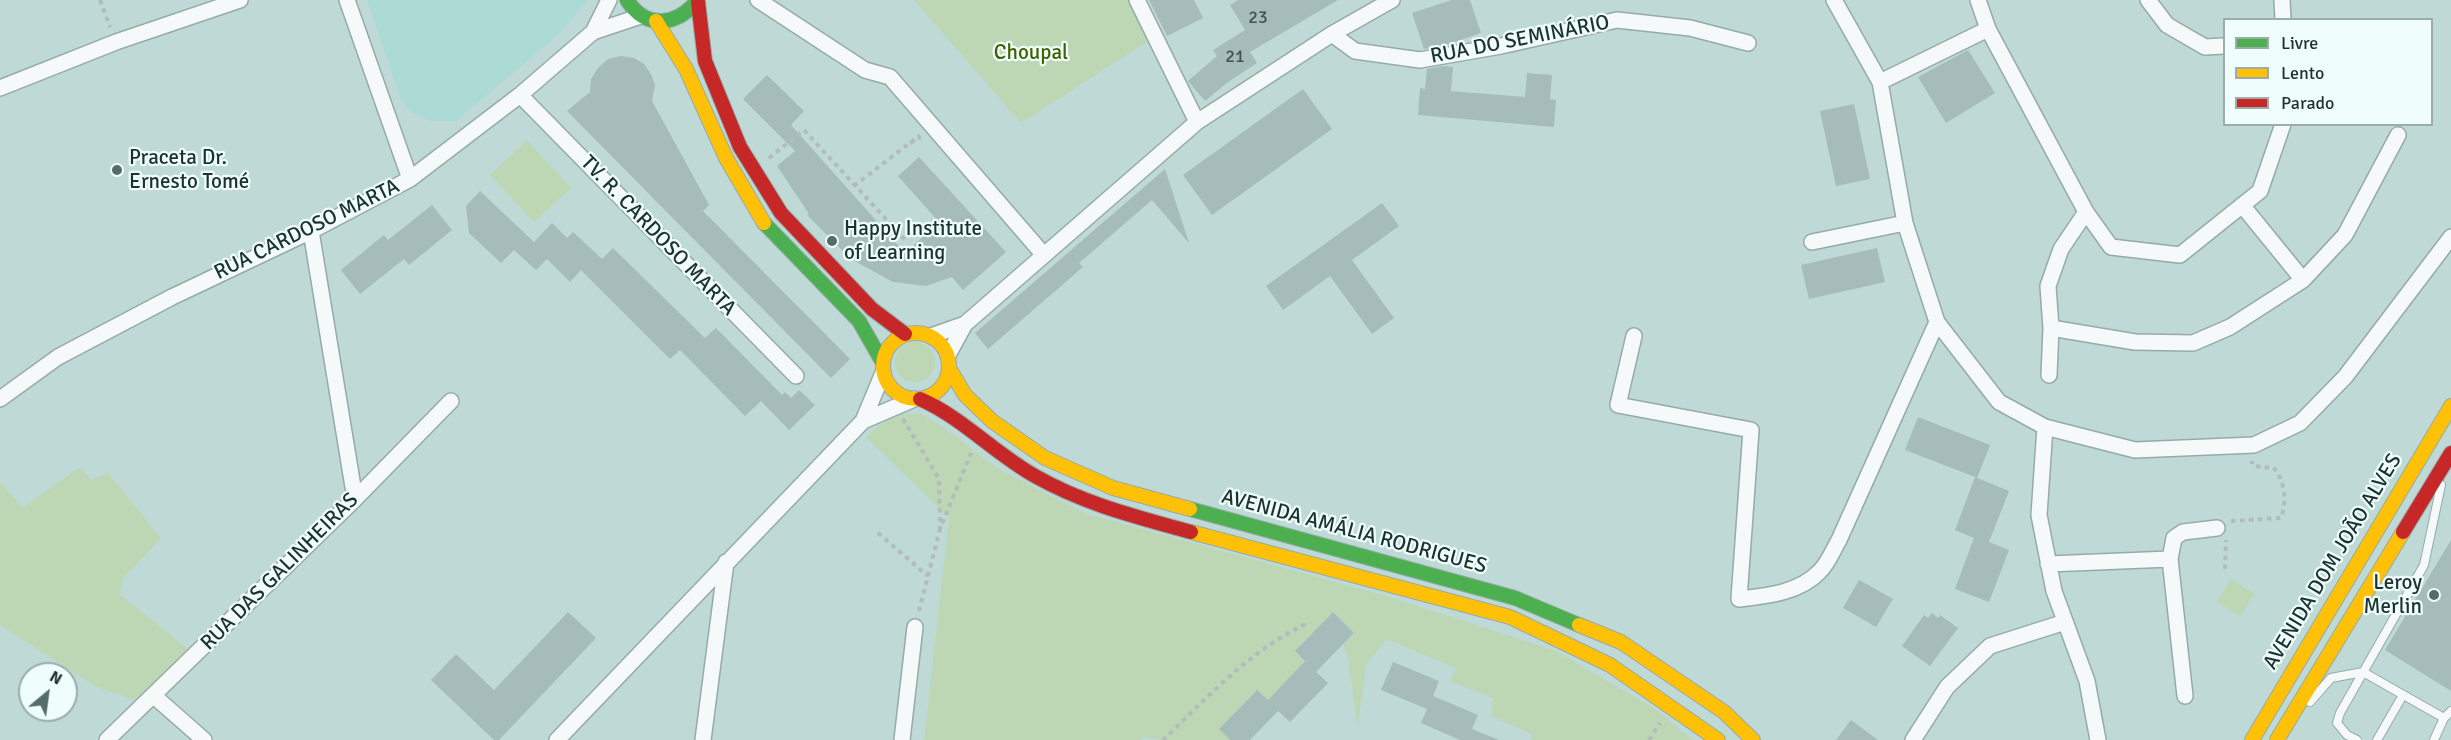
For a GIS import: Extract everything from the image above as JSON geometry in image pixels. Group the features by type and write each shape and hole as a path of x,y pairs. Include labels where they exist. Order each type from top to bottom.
{"main road":[{"path":"627,0 641,16 656,21 672,21 687,14 698,1"},
{"path":"698,1 705,61 740,147 754,170 781,213 872,309 905,334"},
{"path":"656,21 686,69 726,158 766,226 859,321 894,391 921,398 943,385 948,361 938,341 931,336 914,332 905,334 890,345 883,368"},
{"name":"AVENIDA AMÁLIA RODRIGUES","path":"948,361 965,395 985,414 1045,458 1113,488 1515,598 1621,642 1724,712 1753,740"},
{"name":"AVENIDA AMÁLIA RODRIGUES","path":"921,398 943,409 1034,476 1106,509 1509,617 1610,665 1718,740"},
{"name":"AVENIDA DOM JOÃO ALVES","path":"2252,740 2451,406"},
{"name":"AVENIDA DOM JOÃO ALVES","path":"2282,736 2291,716 2451,454"}],"street":[{"path":"0,88 116,42 240,0"},
{"path":"346,0 410,179"},
{"path":"593,32 609,0"},
{"path":"758,0 865,70 890,77 1043,254"},
{"path":"1137,0 1197,122"},
{"path":"931,336 965,324 1197,122 1332,34 1392,0"},
{"path":"1834,0 1880,82 1905,223 1937,322 1999,402 2045,427 2135,450 2254,445 2300,423 2345,377 2451,237"},
{"path":"1978,0 1988,29 2086,212 2111,247 2180,255 2260,191 2282,126"},
{"path":"2148,0 2167,25 2205,46 2223,46"},
{"path":"2282,0 2283,18"},
{"path":"593,32 641,16"},
{"name":"RUA DO SEMINÁRIO","path":"1332,34 1356,51 1420,60 1501,46 1617,20 1690,28 1748,43"},
{"path":"1880,82 1988,29"},
{"name":"RUA CARDOSO MARTA","path":"0,399 58,357 172,297 311,231 410,179 520,95 593,32"},
{"name":"TV. R. CARDOSO MARTA","path":"520,95 796,376"},
{"path":"2051,328 2134,342 2193,343 2230,327 2303,280 2345,235 2398,135"},
{"path":"2242,205 2303,280"},
{"path":"2049,375 2051,328 2048,286 2061,249 2086,212"},
{"path":"1812,242 1905,223"},
{"path":"311,231 355,499"},
{"path":"1634,336 1618,405 1751,430 1739,599 1770,596 1800,585 1820,572 1839,540 1937,322"},
{"path":"948,361 965,324"},
{"path":"863,421 883,368"},
{"path":"557,740 863,421 921,398"},
{"name":"RUA DAS GALINHEIRAS","path":"107,740 355,499 451,401"},
{"path":"2045,427 2038,515 2054,591 2087,681 2098,740"},
{"path":"2185,696 2170,560 2174,538 2183,532 2222,526"},
{"path":"2048,564 2170,560"},
{"path":"704,740 726,562"},
{"path":"1913,740 1947,687 1990,646 2065,622"},
{"path":"902,740 915,627"},
{"path":"154,696 204,740"}],"lane":[{"path":"2357,740 2348,735 2337,723 2340,713 2424,565 2442,483 2451,454"},
{"path":"2291,716 2317,696 2331,678 2363,672 2444,718"},
{"path":"2377,740 2403,695"},
{"path":"2434,740 2444,718 2451,711"}],"path":[{"path":"100,0 116,42"},
{"path":"854,186 927,130 934,128"},
{"path":"754,170 804,130 908,243"},
{"path":"892,408 900,414 939,479 940,529"},
{"path":"915,627 940,529 973,449 982,436"},
{"path":"2225,569 2222,526 2232,521 2281,518 2285,507 2282,476 2273,467 2262,468 2252,464 2248,445"},
{"path":"878,533 928,576"},
{"path":"1163,740 1235,672 1282,635 1306,624"}],"shaded area":[{"path":"367,0 588,0 558,35 456,121 431,121 409,111 400,97"}],"green space":[{"name":"Choupal","path":"914,0 1129,0 1148,41 1021,123"},
{"path":"527,140 571,188 534,222 490,175"},
{"path":"915,342 929,348 935,362 929,376 915,382 901,376 895,362 901,348"},
{"path":"904,414 921,414 942,426 997,468 1084,513 1390,597 1556,651 1655,709 1693,740 1531,740 1531,734 1491,716 1493,698 1450,681 1456,668 1386,639 1366,665 1358,727 1347,654 1343,645 1354,633 1333,612 1295,651 1305,661 1268,700 1256,690 1219,729 1230,740 1159,740 1144,737 1140,740 924,740 949,518 866,437 888,419"},
{"path":"80,467 91,480 108,473 161,538 123,578 120,594 187,649 140,702 95,686 78,675 78,662 58,662 0,625 0,481 22,508"},
{"path":"2231,579 2254,594 2240,616 2217,602"}],"building":[{"path":"1149,0 1194,0 1203,18 1167,36"},
{"path":"1238,0 1338,0 1250,52 1257,63 1205,101 1188,81 1217,56 1213,50 1245,30 1230,5"},
{"path":"1452,0 1470,0 1481,33 1443,46 1424,49 1412,13"},
{"path":"1968,50 1995,93 1946,123 1918,77"},
{"path":"621,56 634,58 644,64 651,74 655,85 652,101 709,205 703,211 850,359 831,378 567,111 590,92 591,79 598,68 608,59"},
{"path":"1453,67 1451,91 1525,97 1527,73 1552,75 1550,99 1556,100 1554,127 1418,115 1420,88 1425,89 1427,69"},
{"path":"767,75 804,111 791,125 905,253 939,222 898,176 919,157 1006,252 963,290 952,277 926,286 893,282 851,259 807,215 809,214 777,166 795,151 743,99"},
{"path":"1303,89 1332,129 1212,215 1183,175"},
{"path":"1854,104 1870,179 1836,186 1820,111"},
{"path":"1165,169 1189,243 1152,200 1079,263 1083,267 988,349 975,333"},
{"path":"480,191 534,242 552,223 567,238 573,232 602,259 613,248 705,338 716,328 782,395 785,392 791,398 799,390 815,405 789,430 761,401 745,416 680,350 670,359 581,270 570,282 547,259 536,270 514,250 501,263 469,233 466,206"},
{"path":"1382,203 1399,226 1352,260 1394,318 1372,334 1330,276 1283,310 1266,286"},
{"path":"432,205 452,230 409,265 404,259 360,294 341,270 384,235 388,240"},
{"path":"1877,248 1885,282 1809,299 1801,265"},
{"path":"1918,417 1990,445 1977,478 2009,491 1989,542 2009,550 1989,602 1955,589 1974,538 1955,530 1975,477 1905,450"},
{"name":"Leroy Merlin","path":"2451,540 2451,691 2385,650"},
{"path":"1859,580 1893,599 1876,627 1843,608"},
{"path":"568,612 596,638 499,740 494,740 431,680 456,654 494,690"},
{"path":"1333,612 1354,633 1316,672 1328,683 1290,722 1278,711 1250,740 1230,740 1219,729 1257,690 1268,700 1305,661 1295,651"},
{"path":"1932,613 1938,618 1940,615 1958,628 1930,666 1902,646 1924,615 1928,618"},
{"path":"1393,662 1439,681 1433,696 1478,715 1472,729 1499,740 1460,740 1421,723 1427,709 1381,690"},
{"path":"1851,720 1878,740 1836,740"}],"traffic: fast":[{"path":"627,0 643,16 662,21 681,15 698,0"},
{"path":"764,223 859,321 883,363"},
{"path":"1190,509 1515,598 1579,625"}],"traffic: slow":[{"path":"656,21 686,69 726,158 764,223"},
{"path":"910,333 922,333 934,338 944,348 949,366 947,379 934,394 922,399 910,399 898,394 888,384 883,372 883,360 888,348 898,338 910,333"},
{"path":"949,368 965,395 992,421 1045,458 1113,488 1190,509"},
{"path":"2252,740 2451,406"},
{"path":"1191,532 1510,617 1610,665 1718,740"},
{"path":"2277,740 2403,532"},
{"path":"1579,625 1621,642 1724,712 1753,740"}],"traffic: jam":[{"path":"698,2 705,61 740,147 781,213 872,309 905,334"},
{"path":"920,399 950,416 1020,467 1054,486 1111,509 1191,532"},
{"path":"2403,532 2451,453"}],"place":[{"name":"Praceta Dr. Ernesto Tomé","path":"117,170"},
{"name":"Happy Institute of Learning","path":"832,241"},
{"name":"Leroy Merlin","path":"2434,595"}]}
